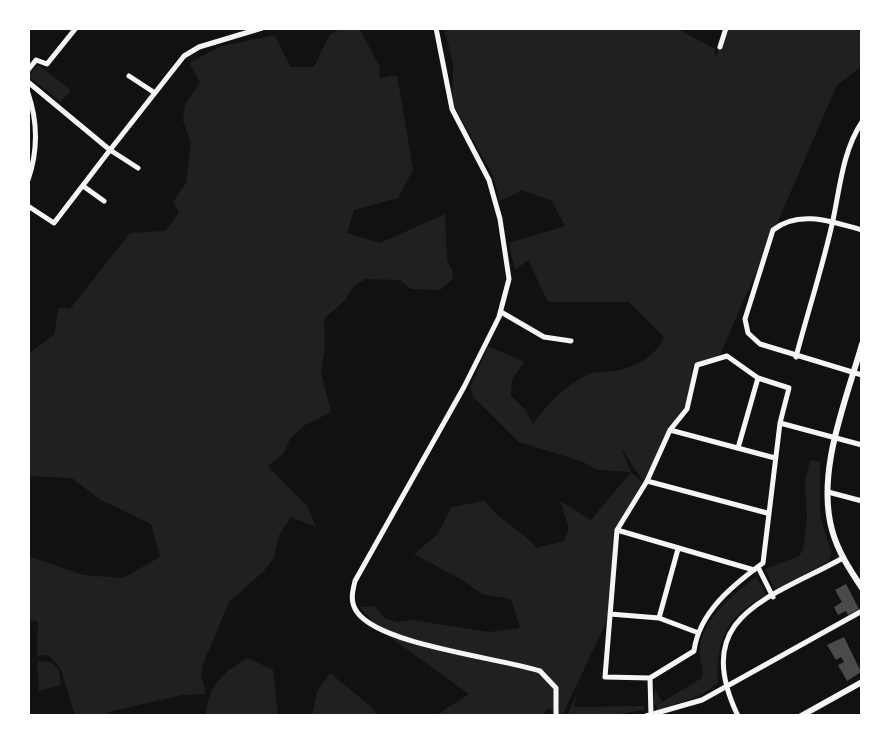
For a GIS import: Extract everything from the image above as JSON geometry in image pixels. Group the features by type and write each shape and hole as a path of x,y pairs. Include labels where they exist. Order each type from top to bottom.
{"street":[{"path":"28,70 36,60 47,64 76,28"},
{"path":"28,206 54,223 184,56 220,40 262,28"},
{"path":"436,28 452,109 481,162 500,219 509,279 501,312 423,465 355,581 351,599 362,618 405,640 540,671 556,688 556,716"},
{"path":"720,47 726,28"},
{"path":"129,75 155,93"},
{"path":"28,82 110,150 138,169"},
{"path":"28,93 36,128 28,180"},
{"path":"796,357 833,222 844,169 855,133 862,122"},
{"path":"83,186 104,201"},
{"path":"862,230 833,222 800,218 782,223 773,230 745,320 748,333 760,344 862,375"},
{"path":"501,312 544,337 571,341"},
{"path":"862,344 837,438 828,492 832,528 843,558 862,588"},
{"path":"727,356 758,378 789,387 780,422 763,564 717,603 696,632 694,650 650,678 605,677 617,530 647,481 670,430 687,409 697,365 727,356"},
{"path":"738,448 758,378"},
{"path":"780,422 862,445"},
{"path":"670,430 775,458"},
{"path":"647,481 767,513"},
{"path":"828,492 862,501"},
{"path":"617,530 756,569 773,597"},
{"path":"659,618 678,548"},
{"path":"738,716 724,688 720,662 729,632 752,607 843,558"},
{"path":"650,678 648,716 702,700 862,611"},
{"path":"611,614 659,618 696,632"},
{"path":"800,716 862,682"}],"shaded area":[{"path":"341,28 359,28 379,65 380,78 397,75 413,170 398,198 354,210 347,233 380,243 445,214 447,261 453,271 452,280 440,290 411,289 400,280 365,279 353,287 346,299 324,319 325,348 321,372 331,412 305,425 290,439 284,453 268,466 307,506 316,527 291,517 279,535 274,558 263,572 229,602 203,664 201,675 206,694 182,695 109,712 109,716 75,716 61,670 49,655 37,656 38,622 28,619 28,556 83,575 123,578 160,557 151,524 99,499 72,478 28,476 28,354 54,335 59,307 70,309 130,233 165,231 179,213 173,202 186,183 191,143 183,121 185,105 200,82 189,63 222,46 275,35 290,67 314,67 330,34"},
{"path":"444,28 676,28 715,49 715,58 727,28 862,28 862,66 837,85 720,355 693,366 687,409 665,441 645,484 621,448 631,472 598,470 581,461 519,442 474,398 470,388 488,346 524,362 512,379 511,396 525,409 533,424 551,402 573,383 592,373 615,371 641,362 655,351 664,337 629,302 548,302 528,260 515,270 509,243 565,226 552,201 522,190 500,201 493,176 452,102 453,63"},
{"path":"38,65 71,90 61,102 28,76"},
{"path":"810,460 820,462 820,516 831,551 829,561 775,590 765,569 799,556 803,550 807,519 805,482"},
{"path":"631,472 642,482 614,532 610,614 562,716 548,708 543,716 435,716 469,694 380,630 360,607 374,606 386,619 398,622 412,620 489,632 520,628 511,599 482,594 414,554 438,534 451,507 485,501 497,515 536,548 564,541 569,528 560,501 591,520"},
{"path":"756,577 767,595 742,611 726,630 719,653 718,683 699,696 658,710 653,701 655,689 662,702 702,678 700,646 708,625 722,607"},
{"path":"248,658 273,670 278,716 206,716 213,688 218,681 231,668"},
{"path":"37,661 51,662 59,670 61,685 39,691"},
{"path":"330,673 374,709 376,716 312,716 317,691"},
{"path":"577,692 574,707 644,706 644,710 609,716 567,716"}],"building":[{"path":"846,584 859,609 848,615 846,611 838,615 834,607 842,602 835,590"},
{"path":"844,637 861,672 847,681 838,665 844,662 841,657 836,660 827,645"}]}
